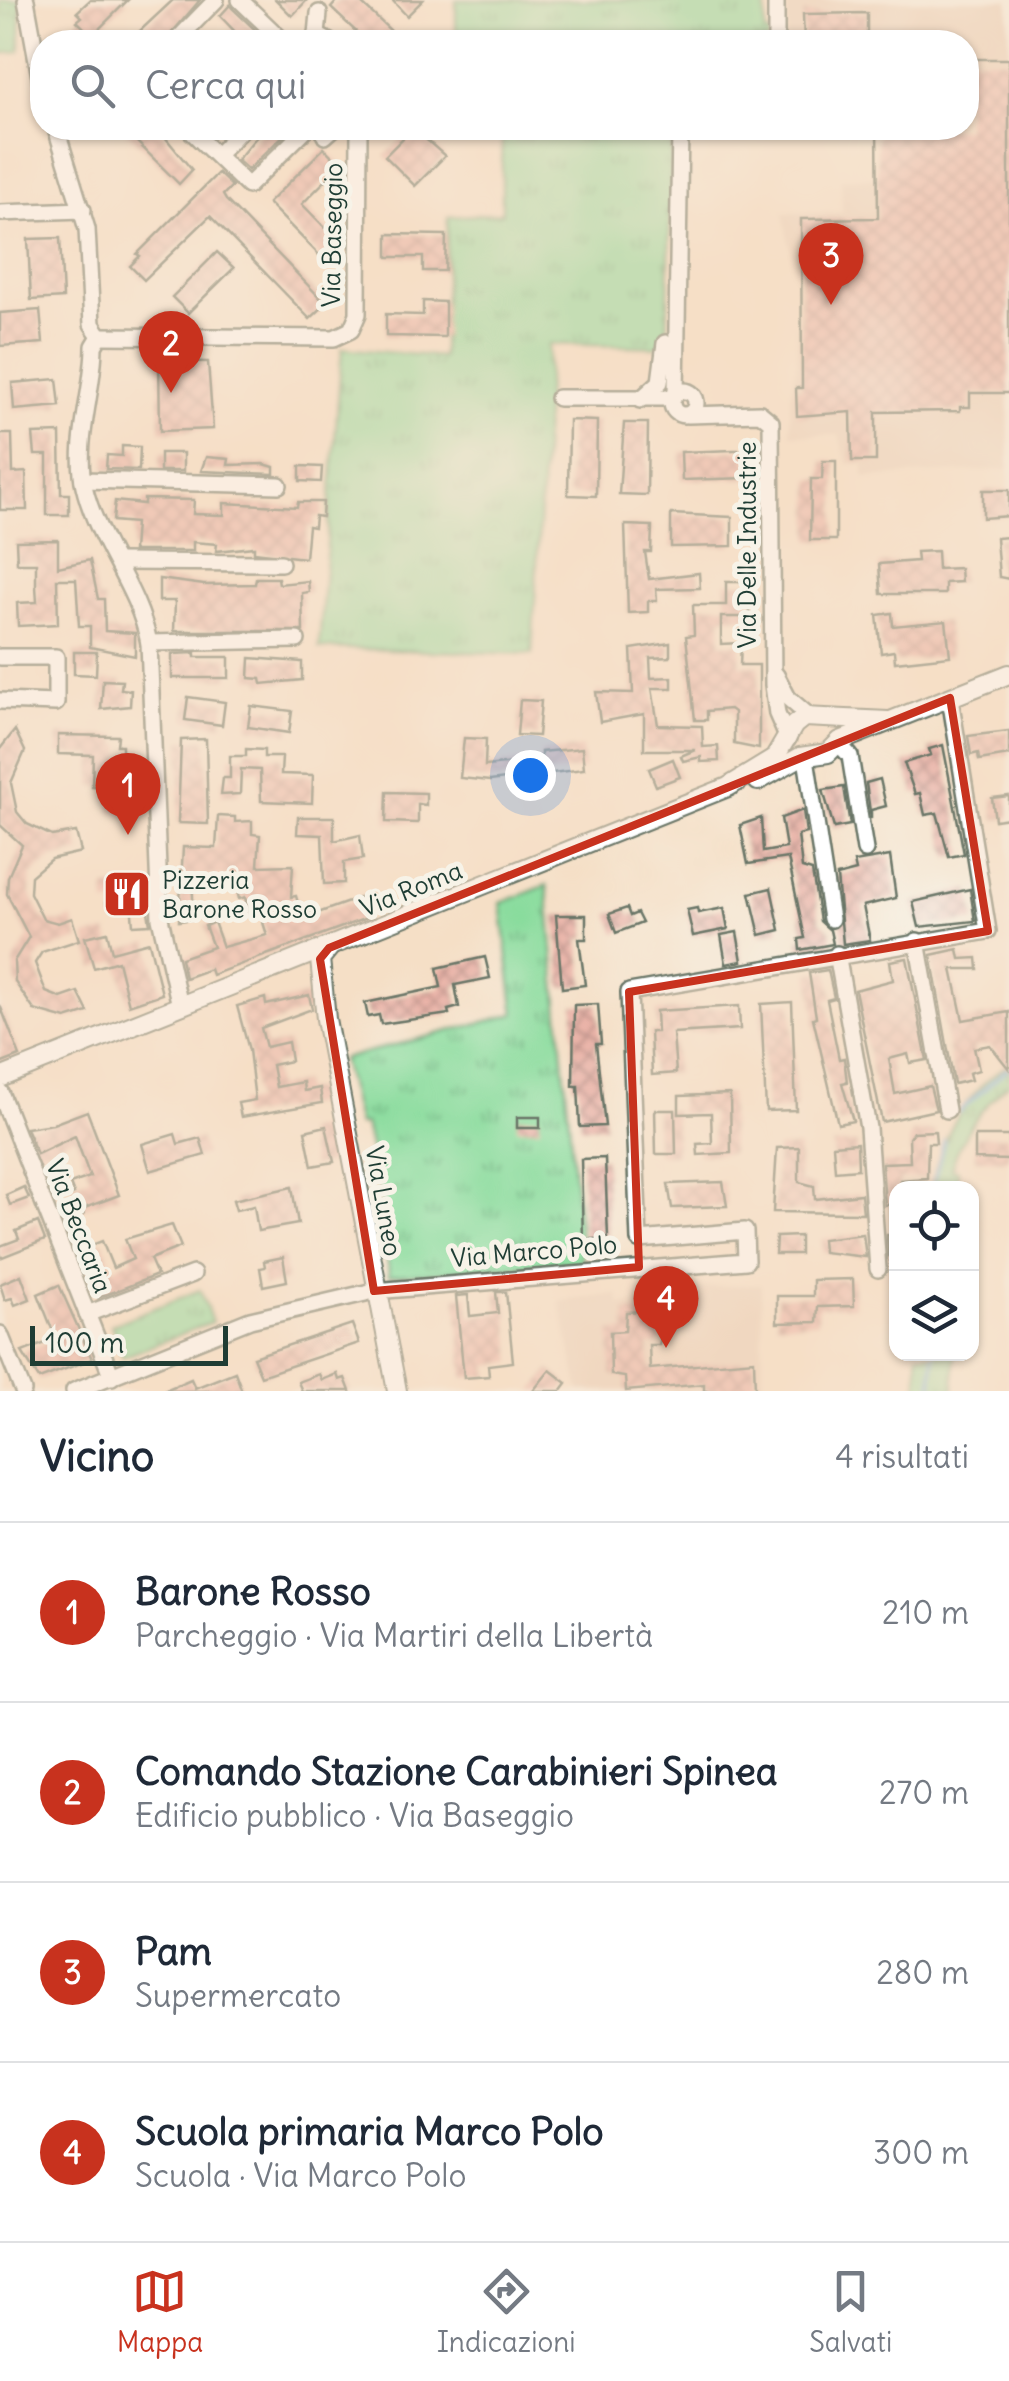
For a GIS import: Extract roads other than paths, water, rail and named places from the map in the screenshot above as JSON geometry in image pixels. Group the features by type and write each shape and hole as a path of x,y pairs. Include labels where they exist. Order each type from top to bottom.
{"street":[{"path":"26,0 31,30"},
{"path":"187,30 216,0"},
{"path":"240,0 271,30"},
{"path":"776,0 776,30"},
{"path":"320,13 320,30"},
{"path":"60,140 82,210 90,252 92,324 100,336 94,346 83,480 144,620 149,644 160,918 180,1006"},
{"path":"200,140 248,186 295,140"},
{"path":"216,155 231,140"},
{"name":"Via Baseggio","path":"100,336 334,338 352,330 358,314 359,140"},
{"name":"Via Delle Industrie","path":"680,140 674,368 682,401 716,413 763,413 771,422 773,667 777,714 788,740"},
{"path":"0,213 82,210"},
{"path":"647,400 660,382 666,340 675,328"},
{"path":"558,398 682,401"},
{"path":"83,480 280,485"},
{"path":"116,562 281,563"},
{"path":"149,644 297,640"},
{"path":"0,657 56,657 56,703 0,701"},
{"name":"Via Delle Industrie","path":"773,667 801,710"},
{"name":"Via Roma","path":"0,1078 728,788 770,777 803,757 820,757 839,742 1009,674"},
{"path":"878,1270 868,1128 837,954 988,931 957,718 950,698"},
{"path":"777,714 801,710"},
{"name":"Via Roma","path":"728,788 774,759 788,740 801,710 860,723 888,721"},
{"path":"832,718 841,729 839,742 850,756 866,850"},
{"path":"788,740 791,751 803,757 831,920"},
{"path":"917,941 947,1110"},
{"name":"Via Luneo","path":"328,948 320,959 326,1020 374,1291 396,1391"},
{"name":"Via Marco Polo","path":"639,1267 629,992 837,954"},
{"name":"Via Luneo","path":"302,959 326,1020"},
{"name":"Via Beccaria","path":"0,1092 112,1377"},
{"name":"Via Marco Polo","path":"74,1391 250,1320 374,1291 746,1261 745,1230 639,1240"},
{"path":"87,1314 193,1274"},
{"path":"0,1334 5,1363 23,1391"}],"waterway":[{"path":"959,1112 1009,1067"},
{"path":"934,1181 944,1141"},
{"path":"932,1391 934,1361"}],"place":[{"name":"Pam","path":"831,305"},
{"name":"Comando Stazione Carabinieri Spinea","path":"171,393"},
{"name":"Barone Rosso","path":"128,835"},
{"name":"Pizzeria Barone Rosso","path":"127,894"},
{"name":"Scuola primaria Marco Polo","path":"666,1348"}]}
